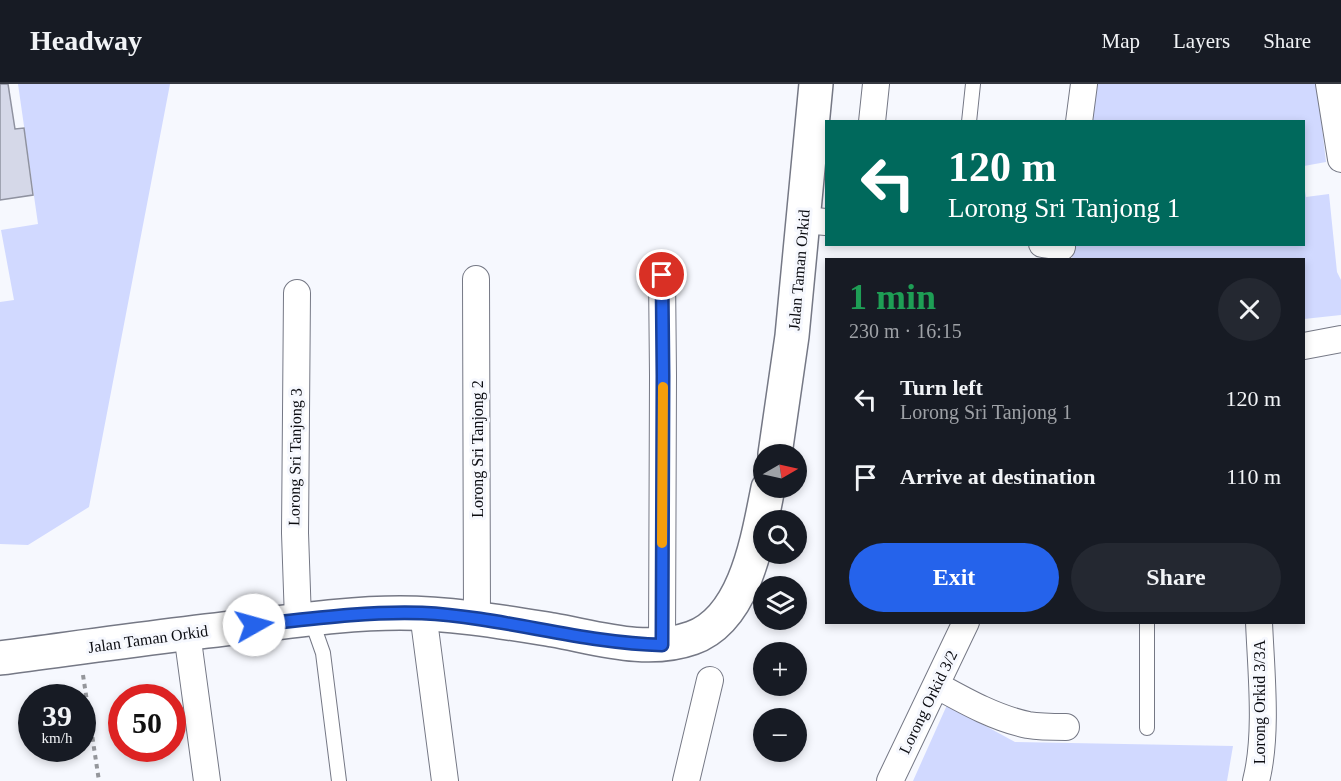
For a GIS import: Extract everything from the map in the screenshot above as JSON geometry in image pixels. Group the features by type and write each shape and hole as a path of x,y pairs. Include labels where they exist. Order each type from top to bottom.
{"main road":[{"name":"Jalan Taman Orkid","path":"776,444 792,336 815,221 816,84"},
{"name":"Jalan Taman Orkid","path":"0,658 188,633 304,620 398,613 423,613 477,619 631,644 662,645 693,638 716,623 733,603 749,566 766,498"}],"street":[{"path":"872,120 876,84"},
{"path":"1079,120 1084,84"},
{"path":"1329,84 1341,159"},
{"path":"662,275 662,645"},
{"name":"Lorong Sri Tanjong 2","path":"476,279 477,619"},
{"name":"Lorong Sri Tanjong 3","path":"297,293 295,533 304,620"},
{"path":"1305,346 1341,339"},
{"path":"423,613 445,781"},
{"name":"Lorong Orkid 3/2","path":"890,781 965,624"},
{"name":"Lorong Orkid 3/3A","path":"1256,781 1261,740 1259,624"},
{"path":"188,633 207,781"},
{"path":"686,781 710,681"},
{"path":"936,685 968,703 1002,717 1029,725 1066,727"}],"lane":[{"path":"969,120 973,84"},
{"path":"304,620 323,653 339,781"},
{"path":"1147,624 1147,728"}],"path":[{"path":"78,648 99,781"}],"shaded area":[{"path":"18,84 170,84 89,507 28,545 0,544 0,302 14,300 1,230 38,224"},
{"path":"1092,84 1317,84 1326,162 1305,166 1305,120 1087,120"},
{"path":"1305,191 1306,197 1329,194 1337,272 1341,280 1341,315 1305,319 1305,258 1072,258 1073,246 1305,246"},
{"path":"947,705 1015,742 1233,746 1227,781 913,781"}],"building":[{"path":"0,84 8,84 15,129 24,128 33,195 0,200"}],"slow traffic":[{"path":"662,543 663,387"}],"route":[{"path":"254,625 354,616 423,613 532,627 631,644 662,645 662,275"}]}
